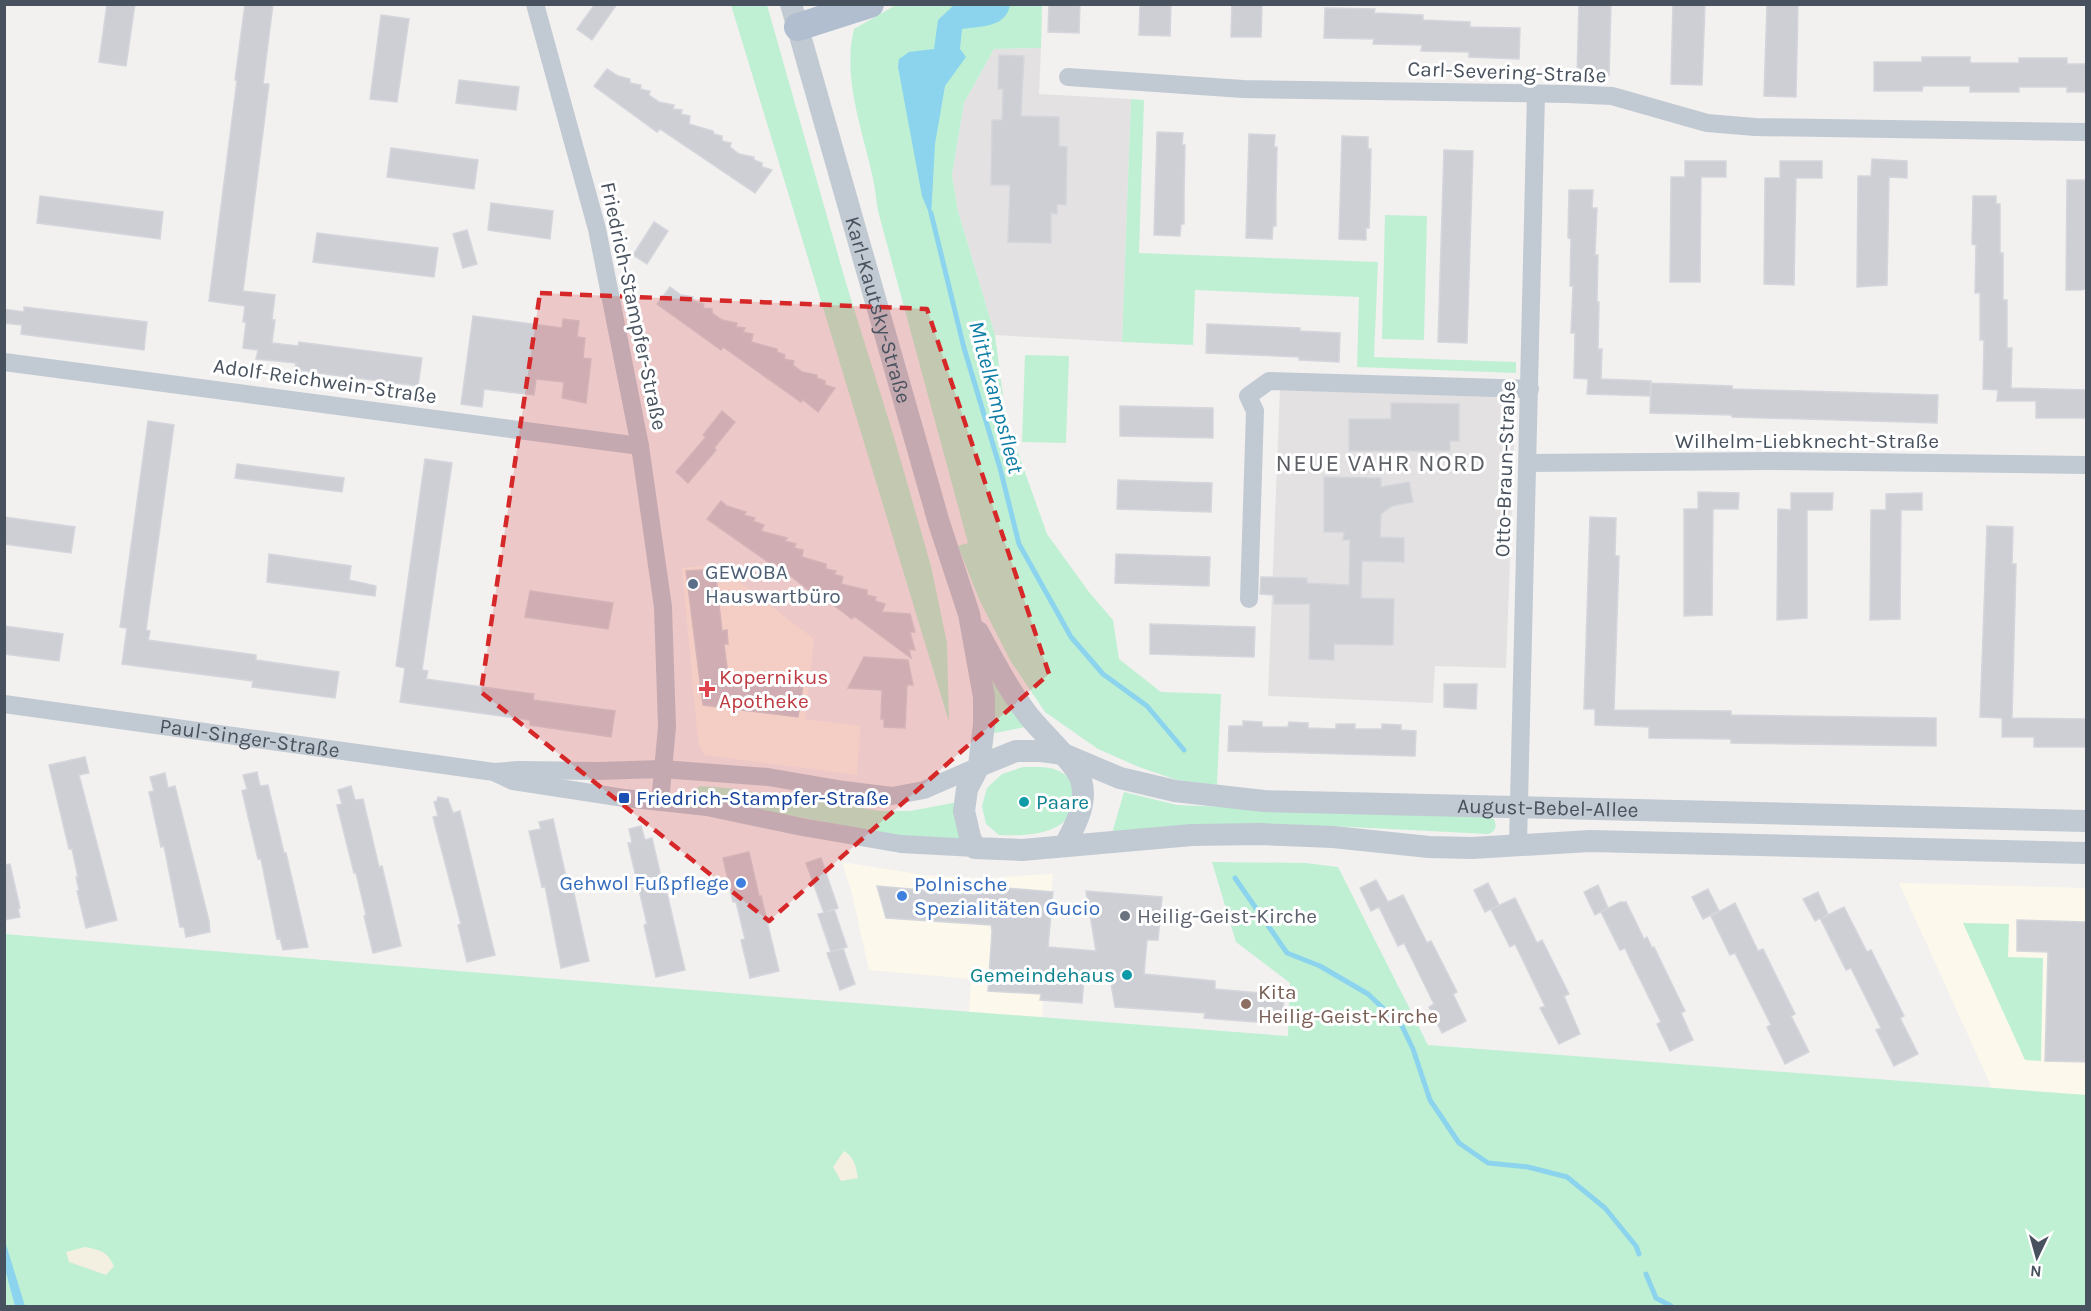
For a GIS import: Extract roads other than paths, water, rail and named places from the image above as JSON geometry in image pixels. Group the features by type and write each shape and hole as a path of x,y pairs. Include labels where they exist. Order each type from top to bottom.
{"main road":[{"path":"795,16 870,4"}],"street":[{"name":"Friedrich-Stampfer-Straße","path":"535,4 597,229 640,446 663,607 668,727 660,802"},
{"name":"Karl-Kautsky-Straße","path":"795,16 939,523 969,614 984,697 980,766 967,789 964,811 975,848"},
{"name":"Carl-Severing-Straße","path":"1068,77 1243,89 1612,96 1707,123 1755,128 2086,132"},
{"name":"Otto-Braun-Straße","path":"1518,844 1536,94"},
{"name":"Adolf-Reichwein-Straße","path":"4,362 640,446"},
{"path":"1249,599 1255,411 1248,396 1269,381 1530,389"},
{"name":"Wilhelm-Liebknecht-Straße","path":"1528,463 1770,461 2086,465"},
{"name":"Karl-Kautsky-Straße","path":"969,614 989,652 1028,715 1081,778 1083,797 1077,823 1065,845"},
{"name":"Paul-Singer-Straße","path":"4,704 495,772 662,769 768,777 892,796 924,790 1016,752"},
{"name":"August-Bebel-Allee","path":"1016,752 1063,754 1120,778 1186,792 1264,801 2086,821"},
{"name":"Paul-Singer-Straße","path":"495,772 513,782 707,807 802,827 901,844 1023,850"},
{"name":"August-Bebel-Allee","path":"1023,850 1192,835 1248,834 1333,837 1430,847 1472,848 1590,841 2086,853"}],"water":[{"path":"1010,5 1008,13 998,22 962,29 960,49 966,57 945,86 935,144 931,218 922,196 898,67 899,59 909,52 934,49 938,20 953,6"},
{"path":"4,1238 25,1306 15,1306 5,1269"}],"waterway":[{"name":"Mittelkampsfleet","path":"931,213 964,348 1000,468 1019,544 1071,637 1103,674 1147,706 1184,750"},
{"name":"Mittelkampsfleet","path":"1235,878 1287,953 1320,966 1368,994 1402,1026 1413,1049 1430,1100 1459,1143 1488,1163 1528,1167 1567,1177 1605,1208 1636,1246 1639,1254"},
{"name":"Mittelkampsfleet","path":"1646,1274 1656,1298 1671,1306"}],"place":[{"name":"GEWOBA Hauswartbüro","path":"693,584"},
{"name":"Kopernikus Apotheke","path":"707,689"},
{"name":"Friedrich-Stampfer-Straße","path":"624,798"},
{"name":"Paare","path":"1024,802"},
{"name":"Gehwol Fußpflege","path":"741,883"},
{"name":"Polnische Spezialitäten Gucio","path":"902,896"},
{"name":"Heilig-Geist-Kirche","path":"1125,916"},
{"name":"Gemeindehaus","path":"1127,975"},
{"name":"Kita Heilig-Geist-Kirche","path":"1246,1004"}],"district":[{"name":"NEUE VAHR NORD","path":"1381,463"}]}
